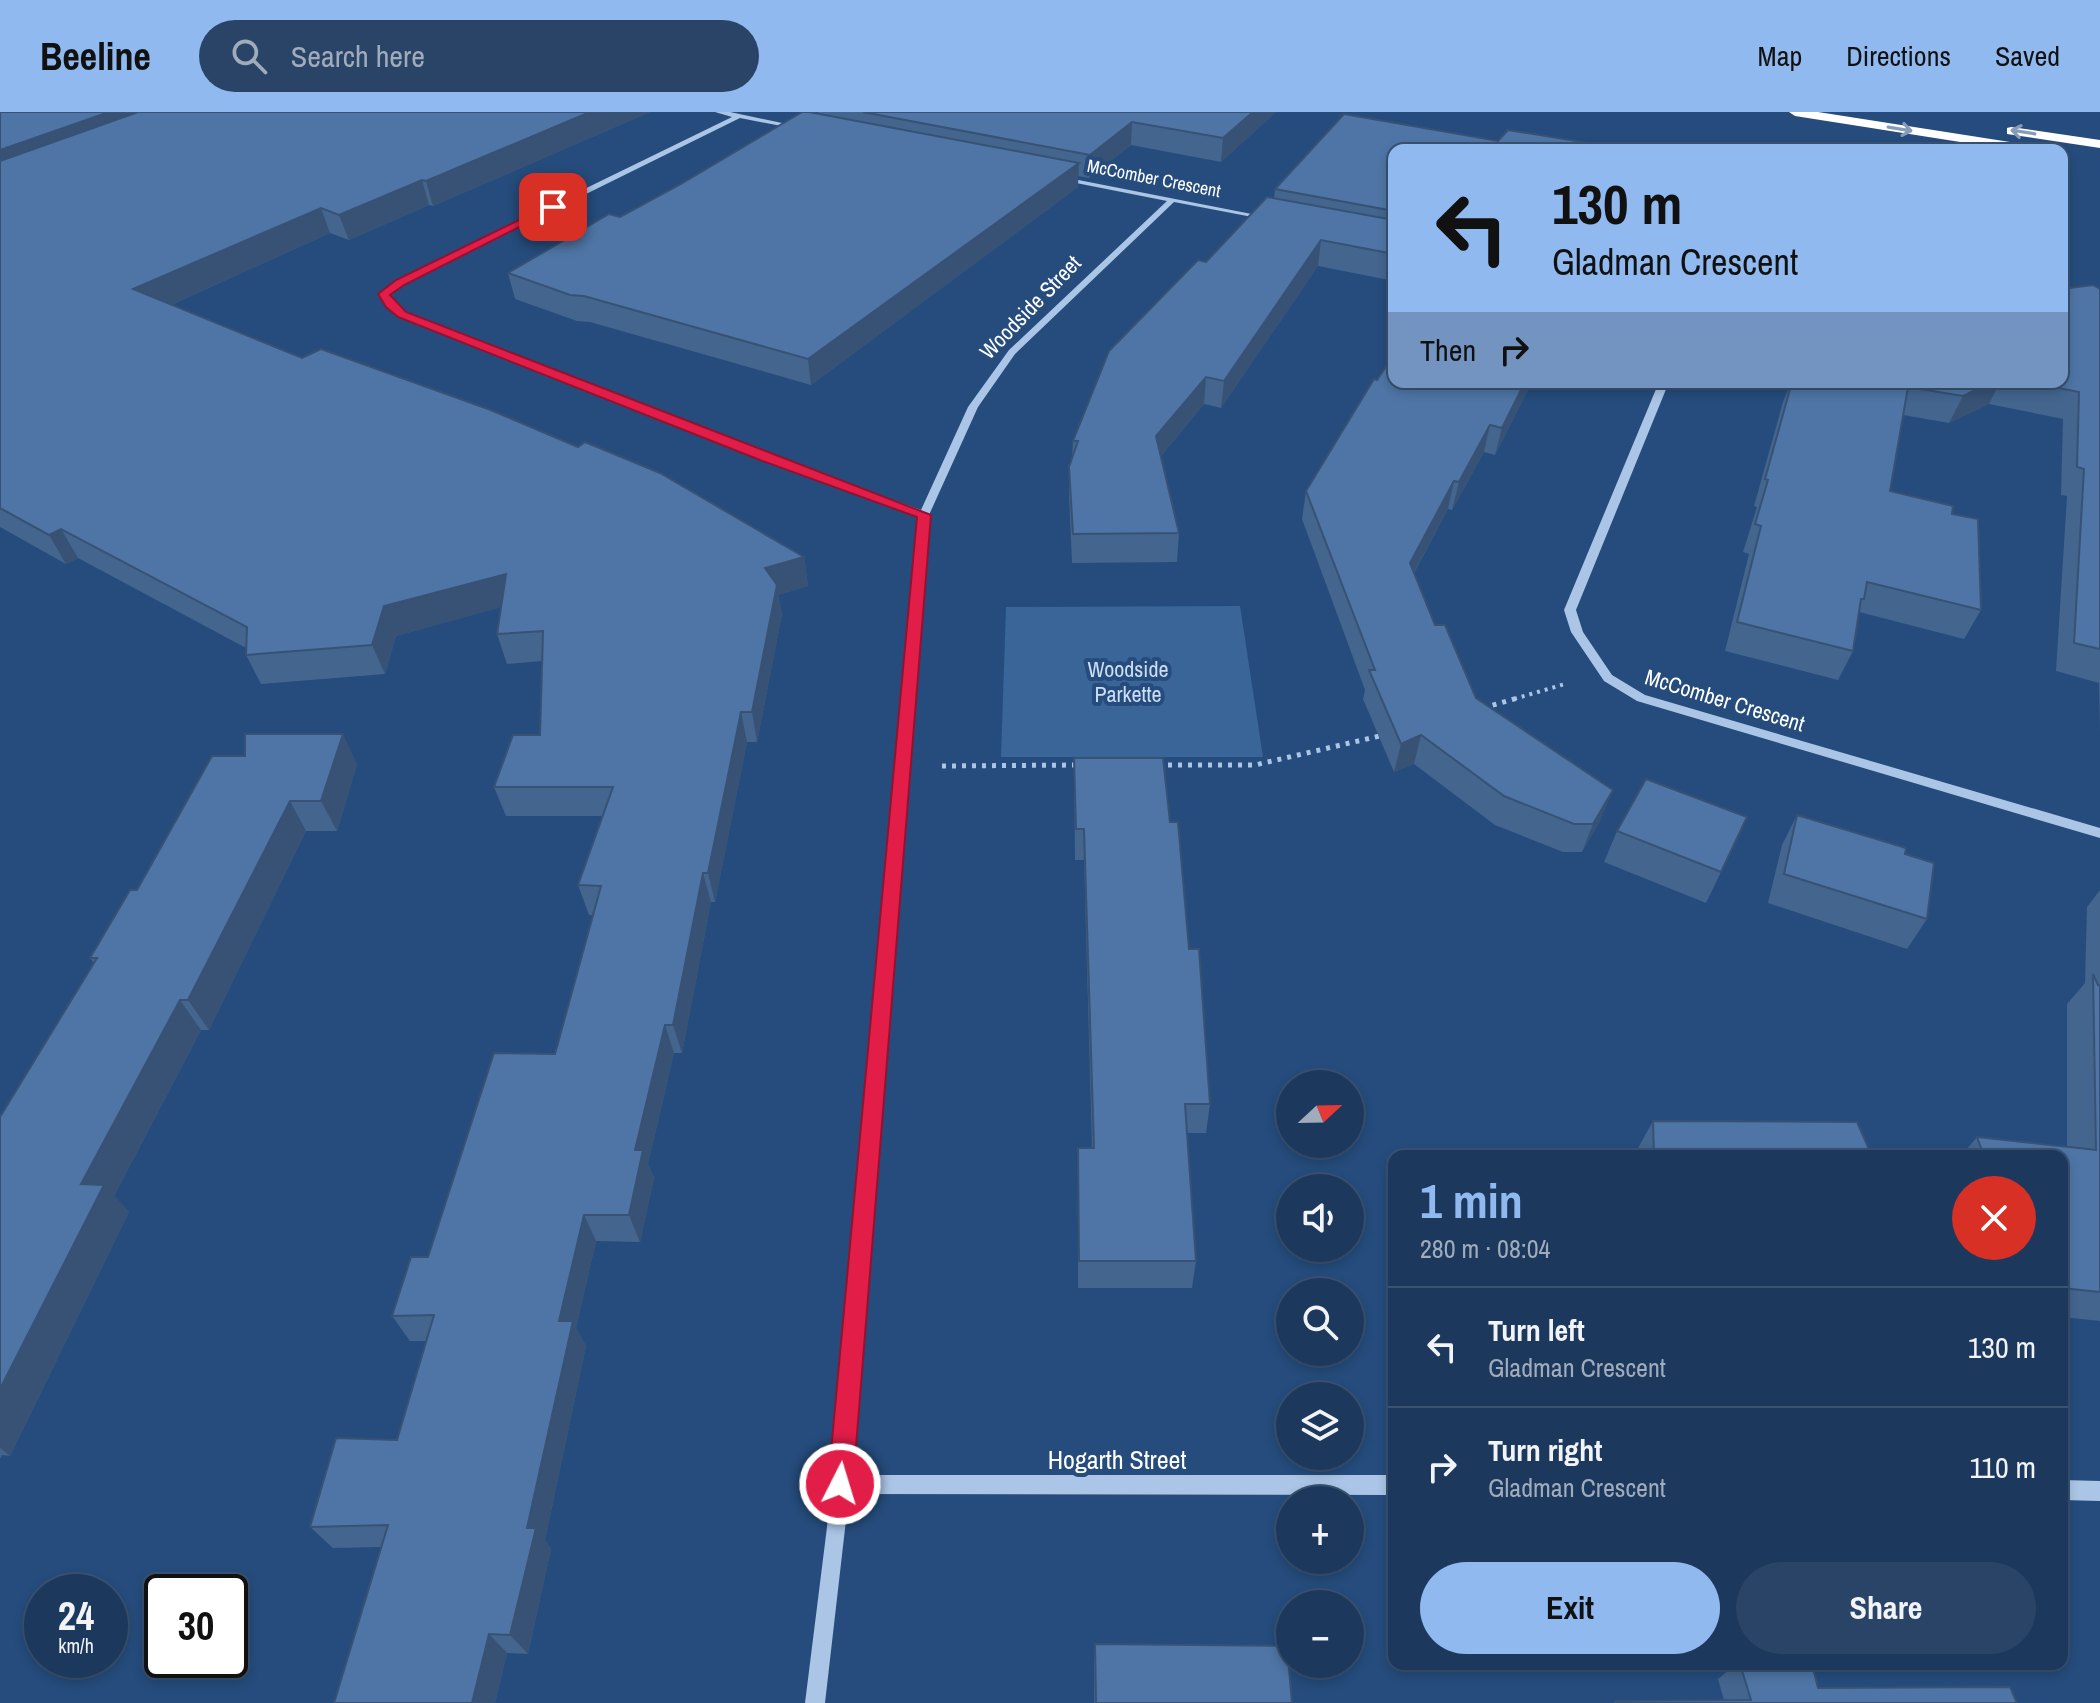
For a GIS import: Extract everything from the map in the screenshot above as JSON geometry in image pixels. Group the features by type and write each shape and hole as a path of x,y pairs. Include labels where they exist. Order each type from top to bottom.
{"highway":[{"path":"1795,112 1997,144"},
{"path":"1996,128 2100,144"}],"street":[{"path":"719,112 814,131"},
{"path":"739,116 400,283 384,294 390,305 402,314 765,457 924,515"},
{"name":"McComber Crescent","path":"1050,176 1284,221"},
{"name":"Woodside Street","path":"815,1703 840,1484 924,515 973,407 1014,350 1172,200"},
{"name":"McComber Crescent","path":"1662,388 1570,610 1577,632 1605,673 1641,698 2100,833"},
{"name":"Hogarth Street","path":"840,1484 1388,1485"},
{"path":"2068,1490 2100,1491"}],"path":[{"path":"1471,711 1605,673"},
{"path":"1145,765 1255,765 1337,749 1396,732"},
{"path":"902,766 1082,765"}],"green space":[{"name":"Woodside Parkette","path":"1240,606 1263,757 1001,757 1006,607"}],"building":[{"path":"0,112 109,112 0,150"},
{"path":"138,112 590,112 339,215 321,208 133,289 302,358 321,349 488,409 578,447 585,442 660,473 804,557 765,568 777,585 752,712 741,712 708,873 703,873 673,1025 665,1025 635,1150 643,1150 629,1215 584,1215 559,1321 573,1321 527,1528 536,1528 510,1635 489,1634 472,1703 334,1703 388,1525 310,1527 336,1438 397,1440 434,1315 392,1316 411,1257 428,1257 494,1053 555,1054 601,886 578,885 613,787 494,787 513,735 540,735 543,631 497,634 506,574 384,606 372,645 246,655 247,627 61,529 49,535 0,508 0,161"},
{"path":"802,112 1079,163 808,359 584,296 570,295 508,273 609,214 620,217 681,184"},
{"path":"863,112 1253,112 1223,138 1132,122 1090,155"},
{"path":"1344,114 1498,141 1508,130 1595,144 1388,144 1388,210 1275,189"},
{"path":"1267,197 1388,219 1388,253 1321,240 1224,381 1206,377 1156,436 1179,533 1073,534 1069,467 1078,441 1073,441 1109,351 1198,260 1206,262"},
{"path":"2093,285 2100,289 2100,649 2074,643 2084,469 2077,467 2079,392 2059,388 2068,388 2068,288"},
{"path":"1388,364 1388,388 1522,388 1502,428 1490,425 1459,482 1454,481 1410,563 1435,625 1445,625 1476,698 1613,790 1593,824 1574,824 1504,796 1421,735 1401,744 1369,670 1375,670 1306,491 1374,379 1377,380"},
{"path":"1790,388 1908,388 1890,491 1953,506 1952,514 1978,519 1981,610 1867,582 1864,599 1861,599 1853,651 1737,622 1761,526 1755,524 1768,480 1765,479"},
{"path":"1914,388 1980,388 1963,396"},
{"path":"245,734 343,734 321,801 290,801 188,1000 180,1000 81,1184 104,1185 0,1389 0,1117 97,958 90,958 130,890 137,890 212,756 245,756"},
{"path":"1074,758 1163,758 1170,822 1178,822 1189,949 1199,949 1210,1104 1185,1104 1196,1261 1079,1261 1078,1148 1094,1148 1084,829 1076,829"},
{"path":"1646,779 1747,817 1721,872 1617,831"},
{"path":"1797,815 1906,848 1905,854 1934,863 1927,919 1784,874"},
{"path":"2093,974 2100,986 2100,1292 2068,1289 2068,1150 1982,1150 1977,1137 2096,1150"},
{"path":"1653,1121 1857,1122 1869,1150 1654,1150"},
{"path":"1095,1644 1276,1646 1276,1678 1290,1678 1292,1703 1096,1703"},
{"path":"1742,1670 1814,1670 1818,1688 2010,1687 2017,1703 1616,1701 1751,1700"}],"route":[{"path":"553,207 395,285 384,294 390,305 402,314 765,457 924,515 840,1484"}]}
